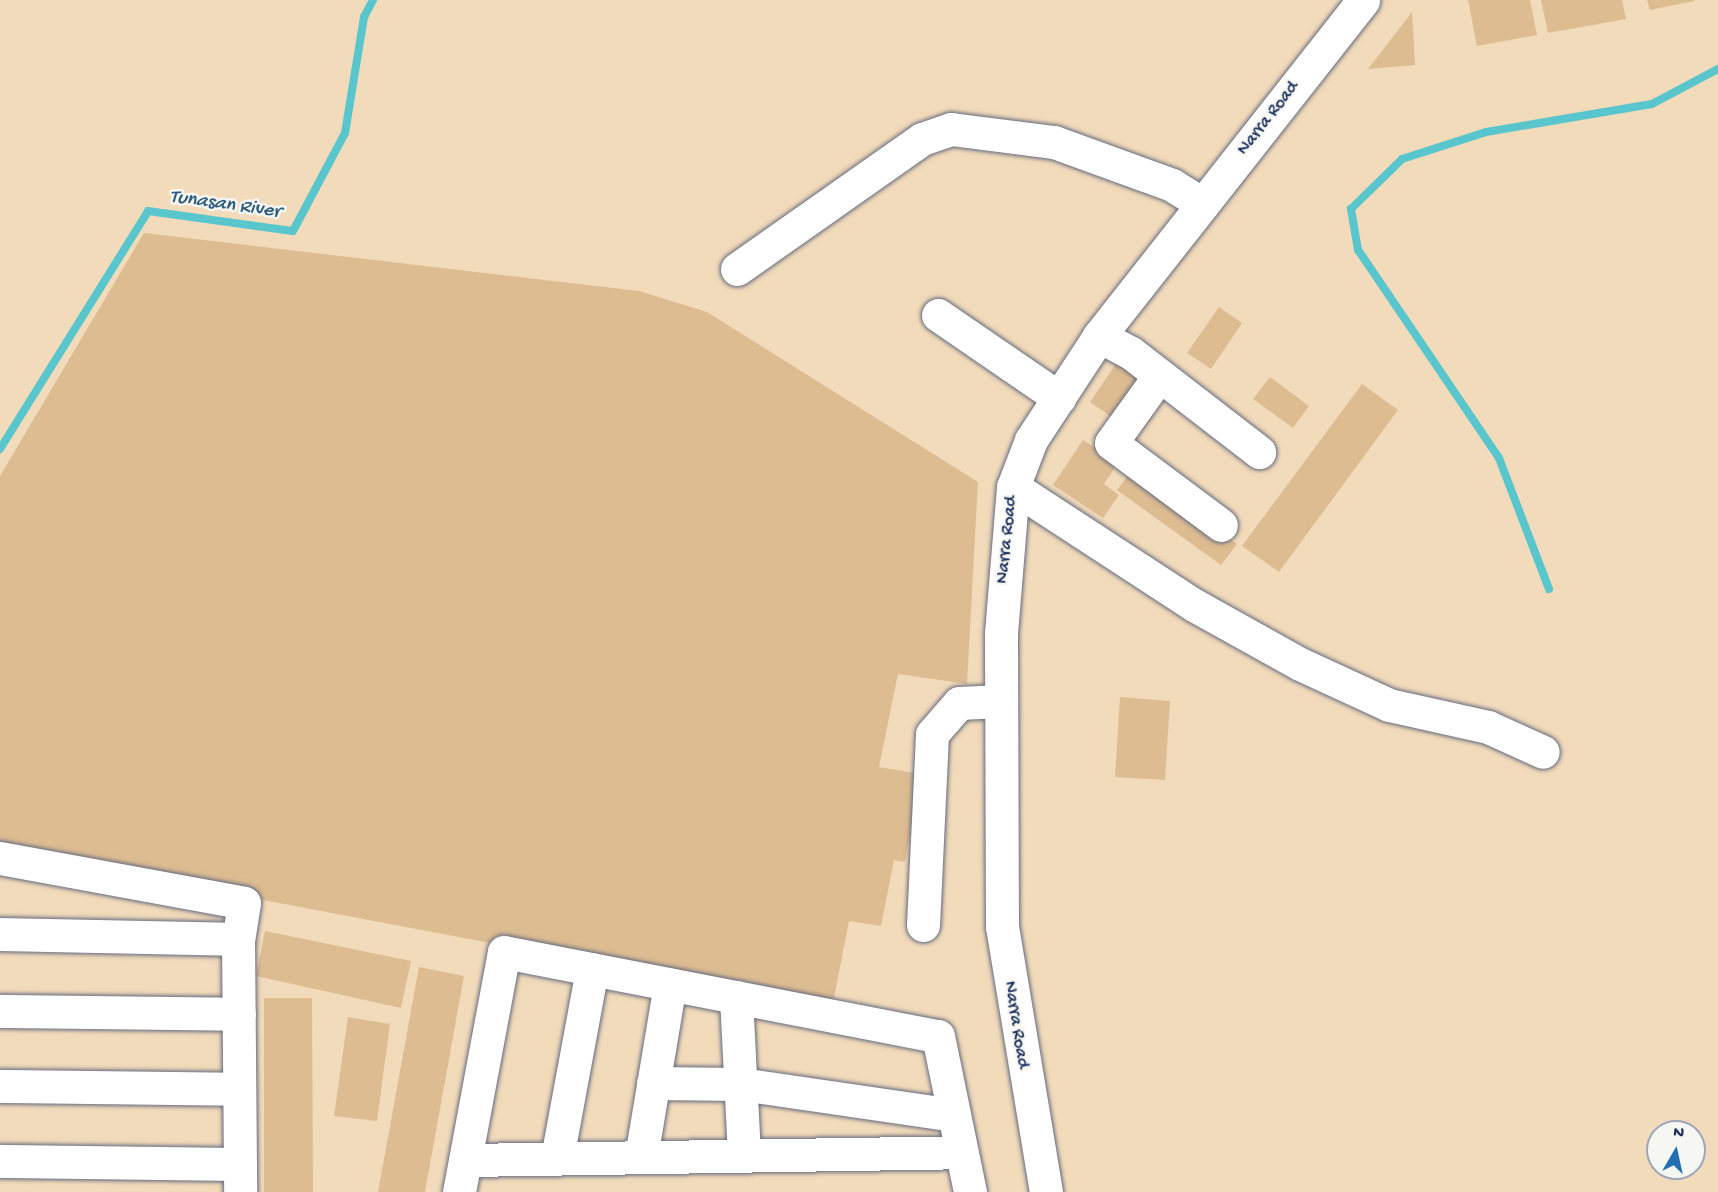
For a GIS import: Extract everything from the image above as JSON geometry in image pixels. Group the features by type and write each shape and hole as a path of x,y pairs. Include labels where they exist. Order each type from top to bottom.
{"street":[{"name":"Narra Road","path":"1046,1192 1002,927 1001,701 1004,571 1013,487 1031,440 1099,336 1363,0"},
{"path":"737,268 922,139 951,129 1054,142 1172,186 1202,204"},
{"path":"938,315 1059,398"},
{"path":"1099,336 1131,353 1258,452"},
{"path":"1159,376 1111,443 1221,525"},
{"path":"1013,487 1194,605 1299,664 1389,705 1488,728 1543,752"},
{"path":"923,925 932,734 959,703 1001,701"},
{"path":"0,858 244,903 238,939 240,1178 0,1161"},
{"path":"0,934 238,939"},
{"path":"459,1192 504,952 938,1036 970,1192"},
{"path":"558,1158 592,969"},
{"path":"641,1157 670,984"},
{"path":"736,997 744,1155"},
{"path":"0,1011 239,1014"},
{"path":"653,1083 741,1084 954,1115"},
{"path":"0,1086 239,1089"},
{"path":"466,1160 961,1152"}],"building":[{"path":"1468,0 1530,0 1537,35 1477,46"},
{"path":"1541,0 1622,0 1626,19 1548,33"},
{"path":"1647,0 1694,0 1694,1 1650,10"},
{"path":"1412,12 1415,65 1368,69"},
{"path":"144,233 639,291 707,312 978,482 967,684 898,674 879,767 921,774 905,862 894,860 881,926 849,921 832,1008 0,850 0,476"},
{"path":"1219,307 1242,323 1211,369 1187,353"},
{"path":"1122,355 1148,373 1116,420 1090,402"},
{"path":"1270,377 1309,406 1293,428 1253,399"},
{"path":"1362,384 1398,410 1279,572 1242,546"},
{"path":"1083,440 1118,463 1104,484 1119,495 1103,518 1053,485"},
{"path":"1133,469 1237,544 1221,565 1117,490"},
{"path":"1120,697 1170,701 1165,780 1115,777"},
{"path":"265,931 411,961 401,1008 256,976"},
{"path":"419,967 464,976 425,1192 378,1192"},
{"path":"264,998 312,998 313,1192 264,1192"},
{"path":"348,1017 390,1024 377,1121 334,1116"}],"waterway":[{"name":"Tunasan River","path":"0,449 148,211 293,231 345,133 364,17 373,0"},
{"path":"1549,589 1499,458 1358,250 1351,209 1402,159 1486,132 1652,104 1718,69"}]}
